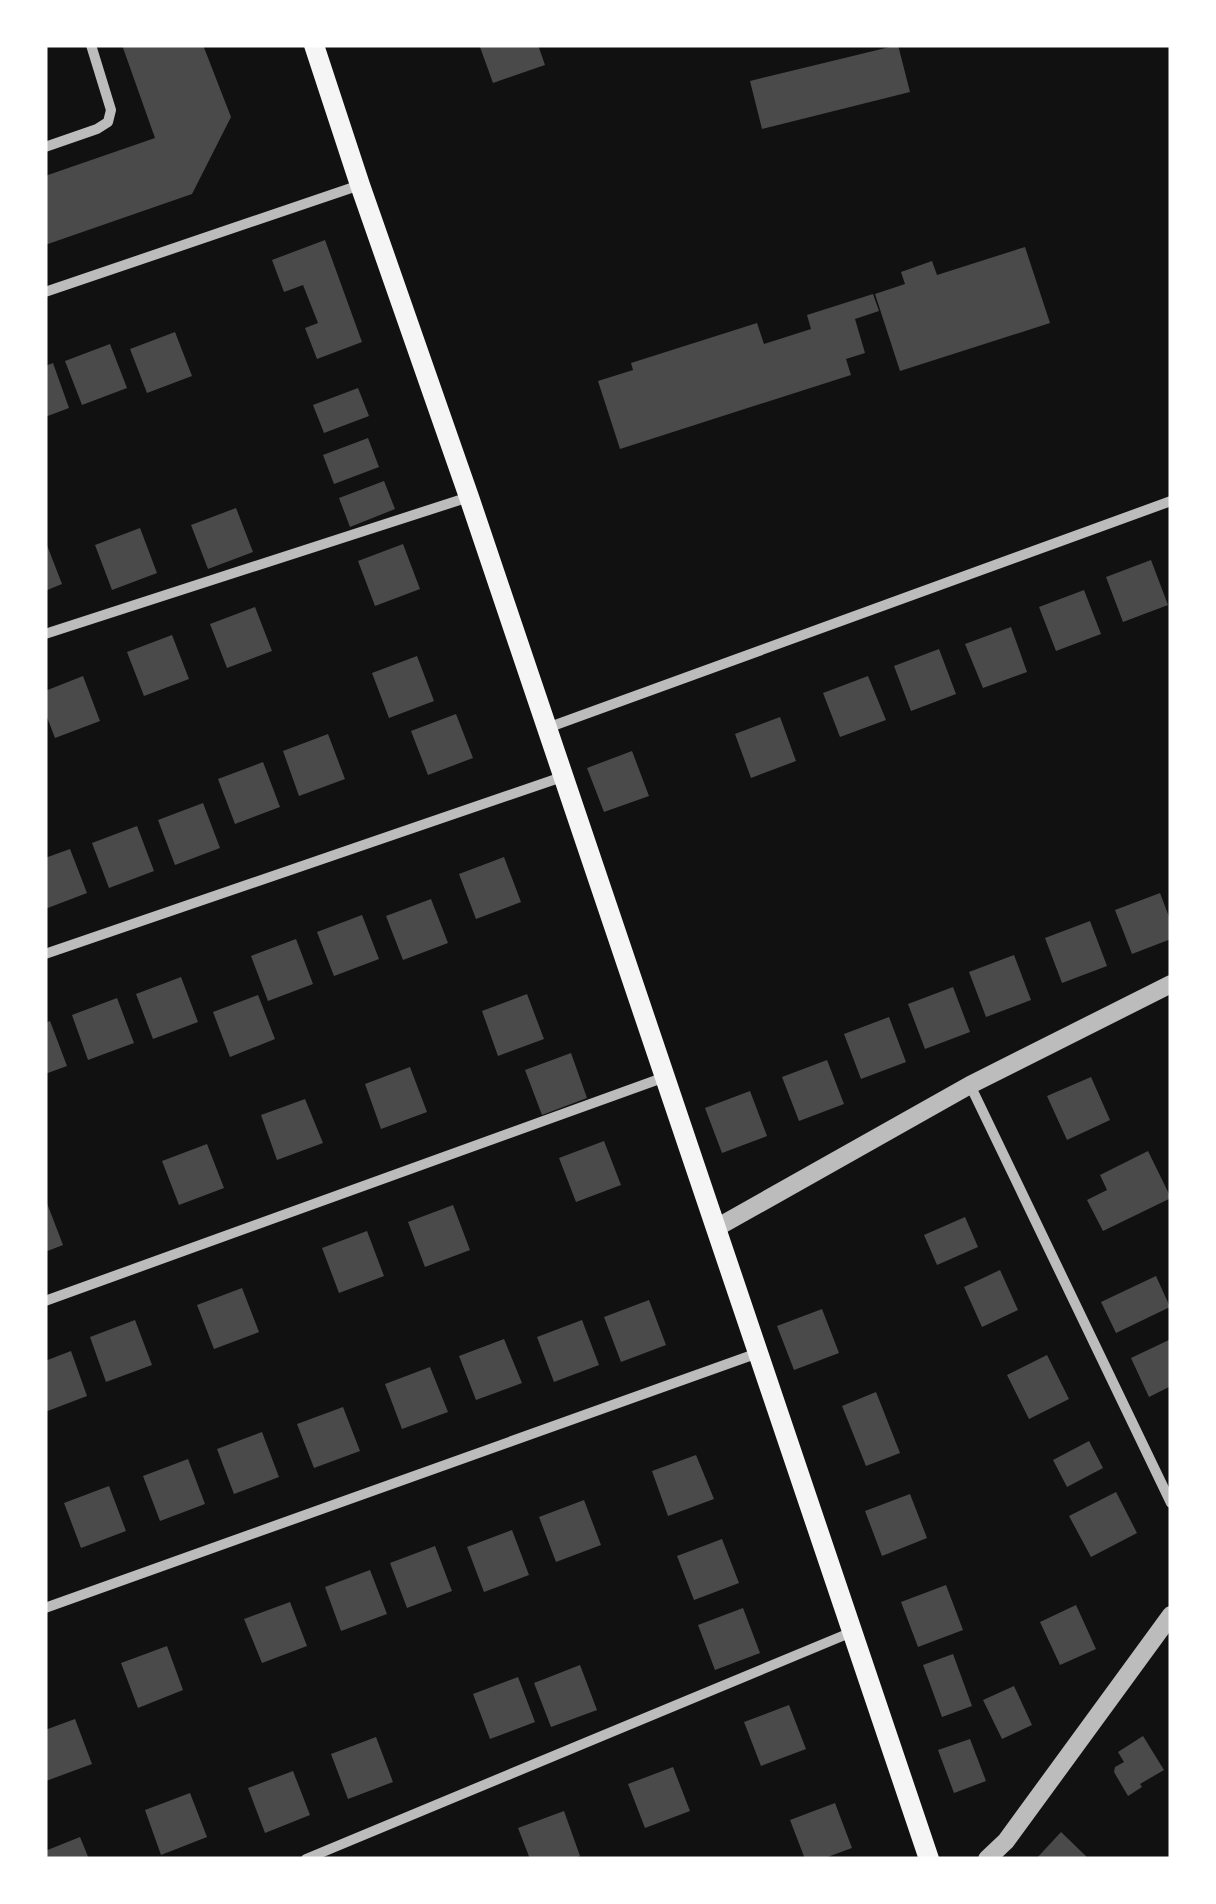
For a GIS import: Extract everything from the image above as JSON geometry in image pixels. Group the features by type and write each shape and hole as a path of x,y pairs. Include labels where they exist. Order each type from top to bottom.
{"main road":[{"path":"314,45 929,1859"}],"street":[{"path":"45,147 108,122 111,110 91,45"},
{"path":"45,292 360,185"},
{"path":"45,634 469,497"},
{"path":"546,728 1171,502"},
{"path":"45,954 562,778"},
{"path":"716,1228 970,1085 1171,984"},
{"path":"45,1301 665,1078"},
{"path":"970,1085 1171,1503"},
{"path":"45,1608 758,1352"},
{"path":"987,1859 1006,1841 1171,1614"},
{"path":"306,1859 853,1632"}],"building":[{"path":"122,45 203,45 231,117 192,194 45,245 45,176 155,138"},
{"path":"538,45 545,65 493,83 480,47"},
{"path":"898,45 910,92 762,129 750,81"},
{"path":"325,240 362,342 317,359 305,328 318,323 303,285 284,292 272,260"},
{"path":"1025,247 1050,323 900,371 875,294 905,284 901,272 932,261 937,275"},
{"path":"873,294 879,311 855,319 865,353 846,359 851,375 620,449 598,381 633,370 631,363 757,323 764,344 811,329 807,315"},
{"path":"175,332 192,376 147,393 130,349"},
{"path":"110,344 127,388 82,405 65,361"},
{"path":"53,363 69,408 45,417 45,366"},
{"path":"358,388 369,416 324,433 313,405"},
{"path":"368,438 379,467 334,484 323,455"},
{"path":"384,481 395,509 350,527 339,498"},
{"path":"236,508 253,552 208,569 191,525"},
{"path":"140,528 157,573 112,590 95,545"},
{"path":"45,540 62,584 45,591"},
{"path":"403,544 420,589 375,606 358,561"},
{"path":"1151,560 1168,605 1123,622 1106,577"},
{"path":"1084,590 1101,634 1056,651 1039,607"},
{"path":"255,607 272,651 227,668 210,624"},
{"path":"1011,627 1027,672 983,688 965,644"},
{"path":"172,635 189,679 144,696 127,652"},
{"path":"939,649 956,694 911,711 894,666"},
{"path":"417,656 434,701 389,718 372,673"},
{"path":"83,676 100,721 55,738 45,712 45,691"},
{"path":"868,676 886,720 840,737 823,693"},
{"path":"456,714 473,758 428,775 411,731"},
{"path":"780,717 796,761 751,778 735,734"},
{"path":"328,734 345,779 299,796 283,751"},
{"path":"632,751 649,796 604,812 587,768"},
{"path":"263,762 280,807 235,824 218,779"},
{"path":"203,803 220,848 175,865 158,820"},
{"path":"137,826 154,871 109,888 92,843"},
{"path":"70,849 87,893 45,909 45,858"},
{"path":"504,857 521,902 476,919 459,874"},
{"path":"1160,893 1171,922 1171,939 1132,954 1115,910"},
{"path":"431,899 448,943 403,960 386,916"},
{"path":"362,915 379,959 334,976 317,932"},
{"path":"1090,921 1107,966 1062,983 1045,938"},
{"path":"296,939 313,984 268,1001 251,956"},
{"path":"1014,955 1031,1000 986,1017 969,972"},
{"path":"181,977 198,1022 153,1039 136,994"},
{"path":"953,987 970,1032 925,1049 908,1004"},
{"path":"527,994 544,1039 498,1056 482,1011"},
{"path":"258,995 275,1039 230,1057 213,1012"},
{"path":"117,998 134,1043 88,1060 72,1015"},
{"path":"889,1017 906,1062 861,1079 844,1034"},
{"path":"50,1021 67,1066 45,1074 45,1023"},
{"path":"571,1053 587,1098 542,1115 525,1070"},
{"path":"827,1060 844,1104 799,1121 782,1077"},
{"path":"410,1067 427,1112 381,1129 365,1084"},
{"path":"1091,1077 1110,1120 1067,1140 1047,1096"},
{"path":"750,1091 767,1136 722,1153 705,1108"},
{"path":"305,1099 323,1143 277,1160 261,1115"},
{"path":"604,1141 621,1185 576,1202 559,1158"},
{"path":"207,1144 224,1188 179,1205 162,1161"},
{"path":"1148,1151 1171,1198 1103,1231 1087,1200 1107,1190 1100,1175"},
{"path":"45,1198 63,1245 45,1252"},
{"path":"453,1205 470,1250 425,1267 408,1222"},
{"path":"965,1217 978,1247 937,1265 924,1235"},
{"path":"367,1231 384,1276 339,1293 322,1248"},
{"path":"1000,1270 1018,1310 982,1327 964,1287"},
{"path":"1156,1276 1170,1307 1116,1333 1101,1302"},
{"path":"242,1288 259,1332 214,1349 197,1305"},
{"path":"649,1300 666,1345 621,1362 604,1317"},
{"path":"822,1309 839,1353 794,1370 777,1326"},
{"path":"135,1320 152,1365 106,1382 90,1337"},
{"path":"582,1320 599,1365 554,1382 537,1337"},
{"path":"504,1339 522,1383 476,1400 459,1356"},
{"path":"1171,1339 1171,1386 1149,1397 1131,1358"},
{"path":"71,1351 87,1396 45,1412 45,1361"},
{"path":"1047,1355 1069,1399 1029,1419 1007,1375"},
{"path":"430,1367 448,1412 402,1429 385,1384"},
{"path":"876,1392 900,1453 866,1466 842,1406"},
{"path":"343,1407 360,1451 314,1468 297,1424"},
{"path":"262,1432 279,1477 234,1494 217,1449"},
{"path":"1089,1441 1103,1468 1067,1487 1053,1460"},
{"path":"696,1455 714,1499 668,1516 652,1471"},
{"path":"188,1459 205,1504 160,1521 143,1476"},
{"path":"109,1486 126,1531 81,1548 64,1503"},
{"path":"1116,1492 1137,1533 1091,1557 1069,1516"},
{"path":"910,1494 927,1538 882,1556 865,1511"},
{"path":"584,1500 601,1545 556,1562 539,1517"},
{"path":"512,1530 529,1575 484,1592 467,1547"},
{"path":"722,1539 739,1583 694,1600 677,1556"},
{"path":"435,1546 452,1591 407,1608 390,1563"},
{"path":"370,1570 387,1614 341,1631 325,1587"},
{"path":"946,1585 963,1630 918,1647 901,1602"},
{"path":"290,1602 307,1646 262,1663 244,1619"},
{"path":"1076,1605 1096,1649 1060,1665 1040,1622"},
{"path":"743,1608 760,1653 715,1670 698,1625"},
{"path":"167,1646 183,1690 138,1708 121,1663"},
{"path":"953,1654 972,1706 942,1717 923,1665"},
{"path":"580,1665 597,1710 551,1727 534,1683"},
{"path":"518,1677 535,1722 490,1739 473,1694"},
{"path":"1014,1686 1032,1725 1002,1739 983,1700"},
{"path":"789,1705 806,1749 761,1766 744,1722"},
{"path":"75,1719 92,1764 46,1781 45,1730"},
{"path":"1143,1736 1164,1770 1128,1796 1114,1772 1124,1762 1118,1752"},
{"path":"376,1737 393,1782 348,1799 331,1754"},
{"path":"970,1739 986,1781 954,1793 938,1750"},
{"path":"673,1767 690,1811 645,1828 628,1784"},
{"path":"293,1771 310,1815 265,1833 248,1788"},
{"path":"190,1793 207,1837 161,1855 145,1810"},
{"path":"835,1803 852,1848 822,1859 805,1859 790,1820"},
{"path":"564,1811 580,1856 530,1859 518,1828"},
{"path":"1061,1832 1089,1859 1036,1859"},
{"path":"80,1837 89,1859 45,1859 45,1851"}]}
